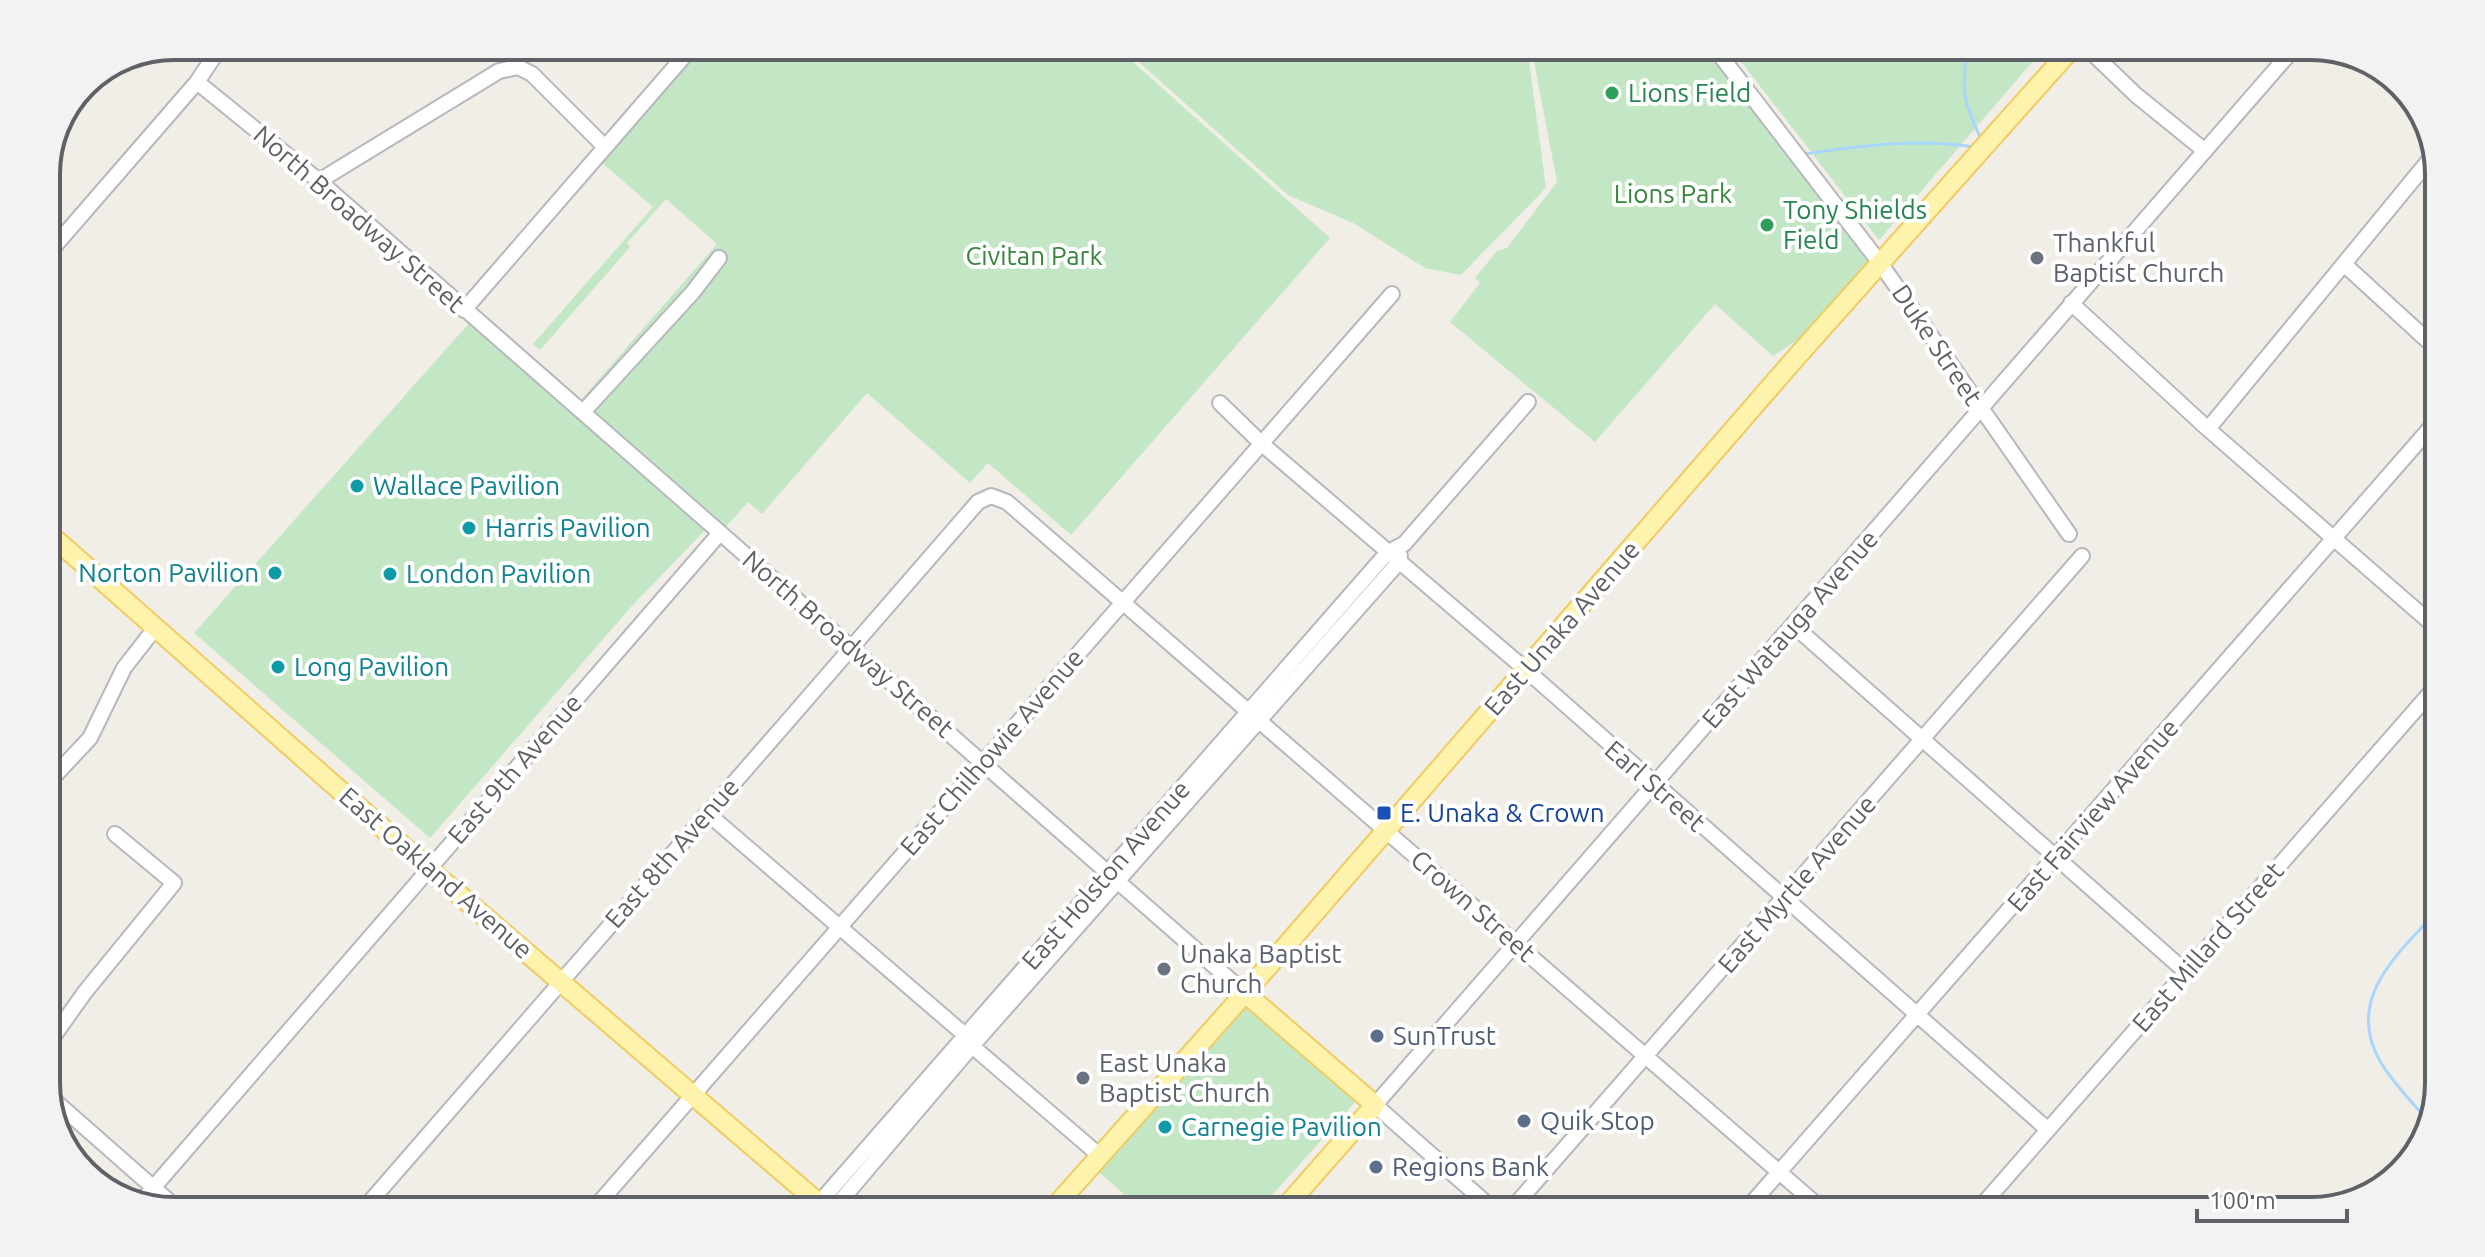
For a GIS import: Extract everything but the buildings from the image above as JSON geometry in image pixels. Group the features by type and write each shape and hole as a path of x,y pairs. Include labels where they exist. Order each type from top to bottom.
{"main road":[{"name":"East Unaka Avenue","path":"1063,1197 1387,831 1880,263 2061,60"},
{"name":"East Oakland Avenue","path":"60,543 429,869 809,1197"},
{"name":"North Broadway Street","path":"1245,993 1375,1105"},
{"name":"East Watauga Avenue","path":"1294,1197 1375,1105"}],"street":[{"path":"60,240 197,82 212,60"},
{"path":"464,310 681,60"},
{"name":"Duke Street","path":"1724,60 1880,263 2069,534"},
{"path":"2100,60 2136,95 2205,151"},
{"name":"East Watauga Avenue","path":"1375,1105 2284,60"},
{"path":"319,181 499,71 518,67 532,74 605,147"},
{"name":"North Broadway Street","path":"197,82 319,181 1245,993"},
{"path":"2208,429 2425,166"},
{"path":"583,412 693,292 719,258"},
{"path":"2345,265 2425,338"},
{"name":"East Chilhowie Avenue","path":"604,1197 1392,294"},
{"path":"2071,303 2208,429 2425,618"},
{"name":"East Holston Avenue","path":"833,1197 1528,402"},
{"name":"Earl Street","path":"1220,403 1262,444 1525,669 2047,1129"},
{"name":"East Fairview Avenue","path":"1758,1197 2425,434"},
{"name":"Crown Street","path":"985,497 1007,502 1808,1197"},
{"name":"East 8th Avenue","path":"374,1197 851,646 985,497"},
{"name":"East 9th Avenue","path":"147,1194 720,533"},
{"name":"East Myrtle Avenue","path":"1523,1197 2082,556"},
{"path":"1793,625 2186,972"},
{"path":"60,770 90,738 124,668 156,627"},
{"name":"East Millard Street","path":"1989,1197 2425,699"},
{"path":"707,813 1099,1155"},
{"path":"60,1027 174,883 115,834"},
{"name":"North Broadway Street","path":"1375,1105 1479,1197"},
{"path":"63,1108 162,1196"}],"green space":[{"name":"Civitan Park","path":"688,60 1131,60 1330,238 1071,535 988,463 970,483 867,393 762,514 748,502 724,529 579,402 717,244 666,199 627,243 630,247 540,350 533,344 653,207 600,161"},
{"path":"1137,60 1529,60 1546,188 1461,275 1425,268 1353,223 1288,195"},
{"name":"Lions Park","path":"1534,60 1719,60 1869,260 1799,339 1773,356 1715,304 1595,442 1450,322 1480,283 1475,278 1497,251 1507,248 1557,182"},
{"path":"1740,60 2034,60 1879,240"},
{"path":"471,321 708,527 631,607 430,838 194,633"},
{"path":"1241,1000 1356,1101 1270,1197 1127,1197 1093,1167"}],"waterway":[{"path":"1966,60 1965,95 1982,141"},
{"path":"1804,154 1910,143 1974,147"},
{"path":"2421,1113 2380,1061 2371,1038 2368,1017 2372,997 2381,978 2425,924"}],"place":[{"name":"Lions Field","path":"1612,93"},
{"name":"Tony Shields Field","path":"1767,225"},
{"name":"Thankful Baptist Church","path":"2037,258"},
{"name":"Wallace Pavilion","path":"357,486"},
{"name":"Harris Pavilion","path":"469,528"},
{"name":"Norton Pavilion","path":"275,573"},
{"name":"London Pavilion","path":"390,574"},
{"name":"Long Pavilion","path":"278,667"},
{"name":"E. Unaka & Crown","path":"1384,813"},
{"name":"Unaka Baptist Church","path":"1164,969"},
{"name":"SunTrust","path":"1377,1036"},
{"name":"East Unaka Baptist Church","path":"1083,1078"},
{"name":"Quik Stop","path":"1524,1121"},
{"name":"Carnegie Pavilion","path":"1165,1127"},
{"name":"Regions Bank","path":"1376,1167"}]}
